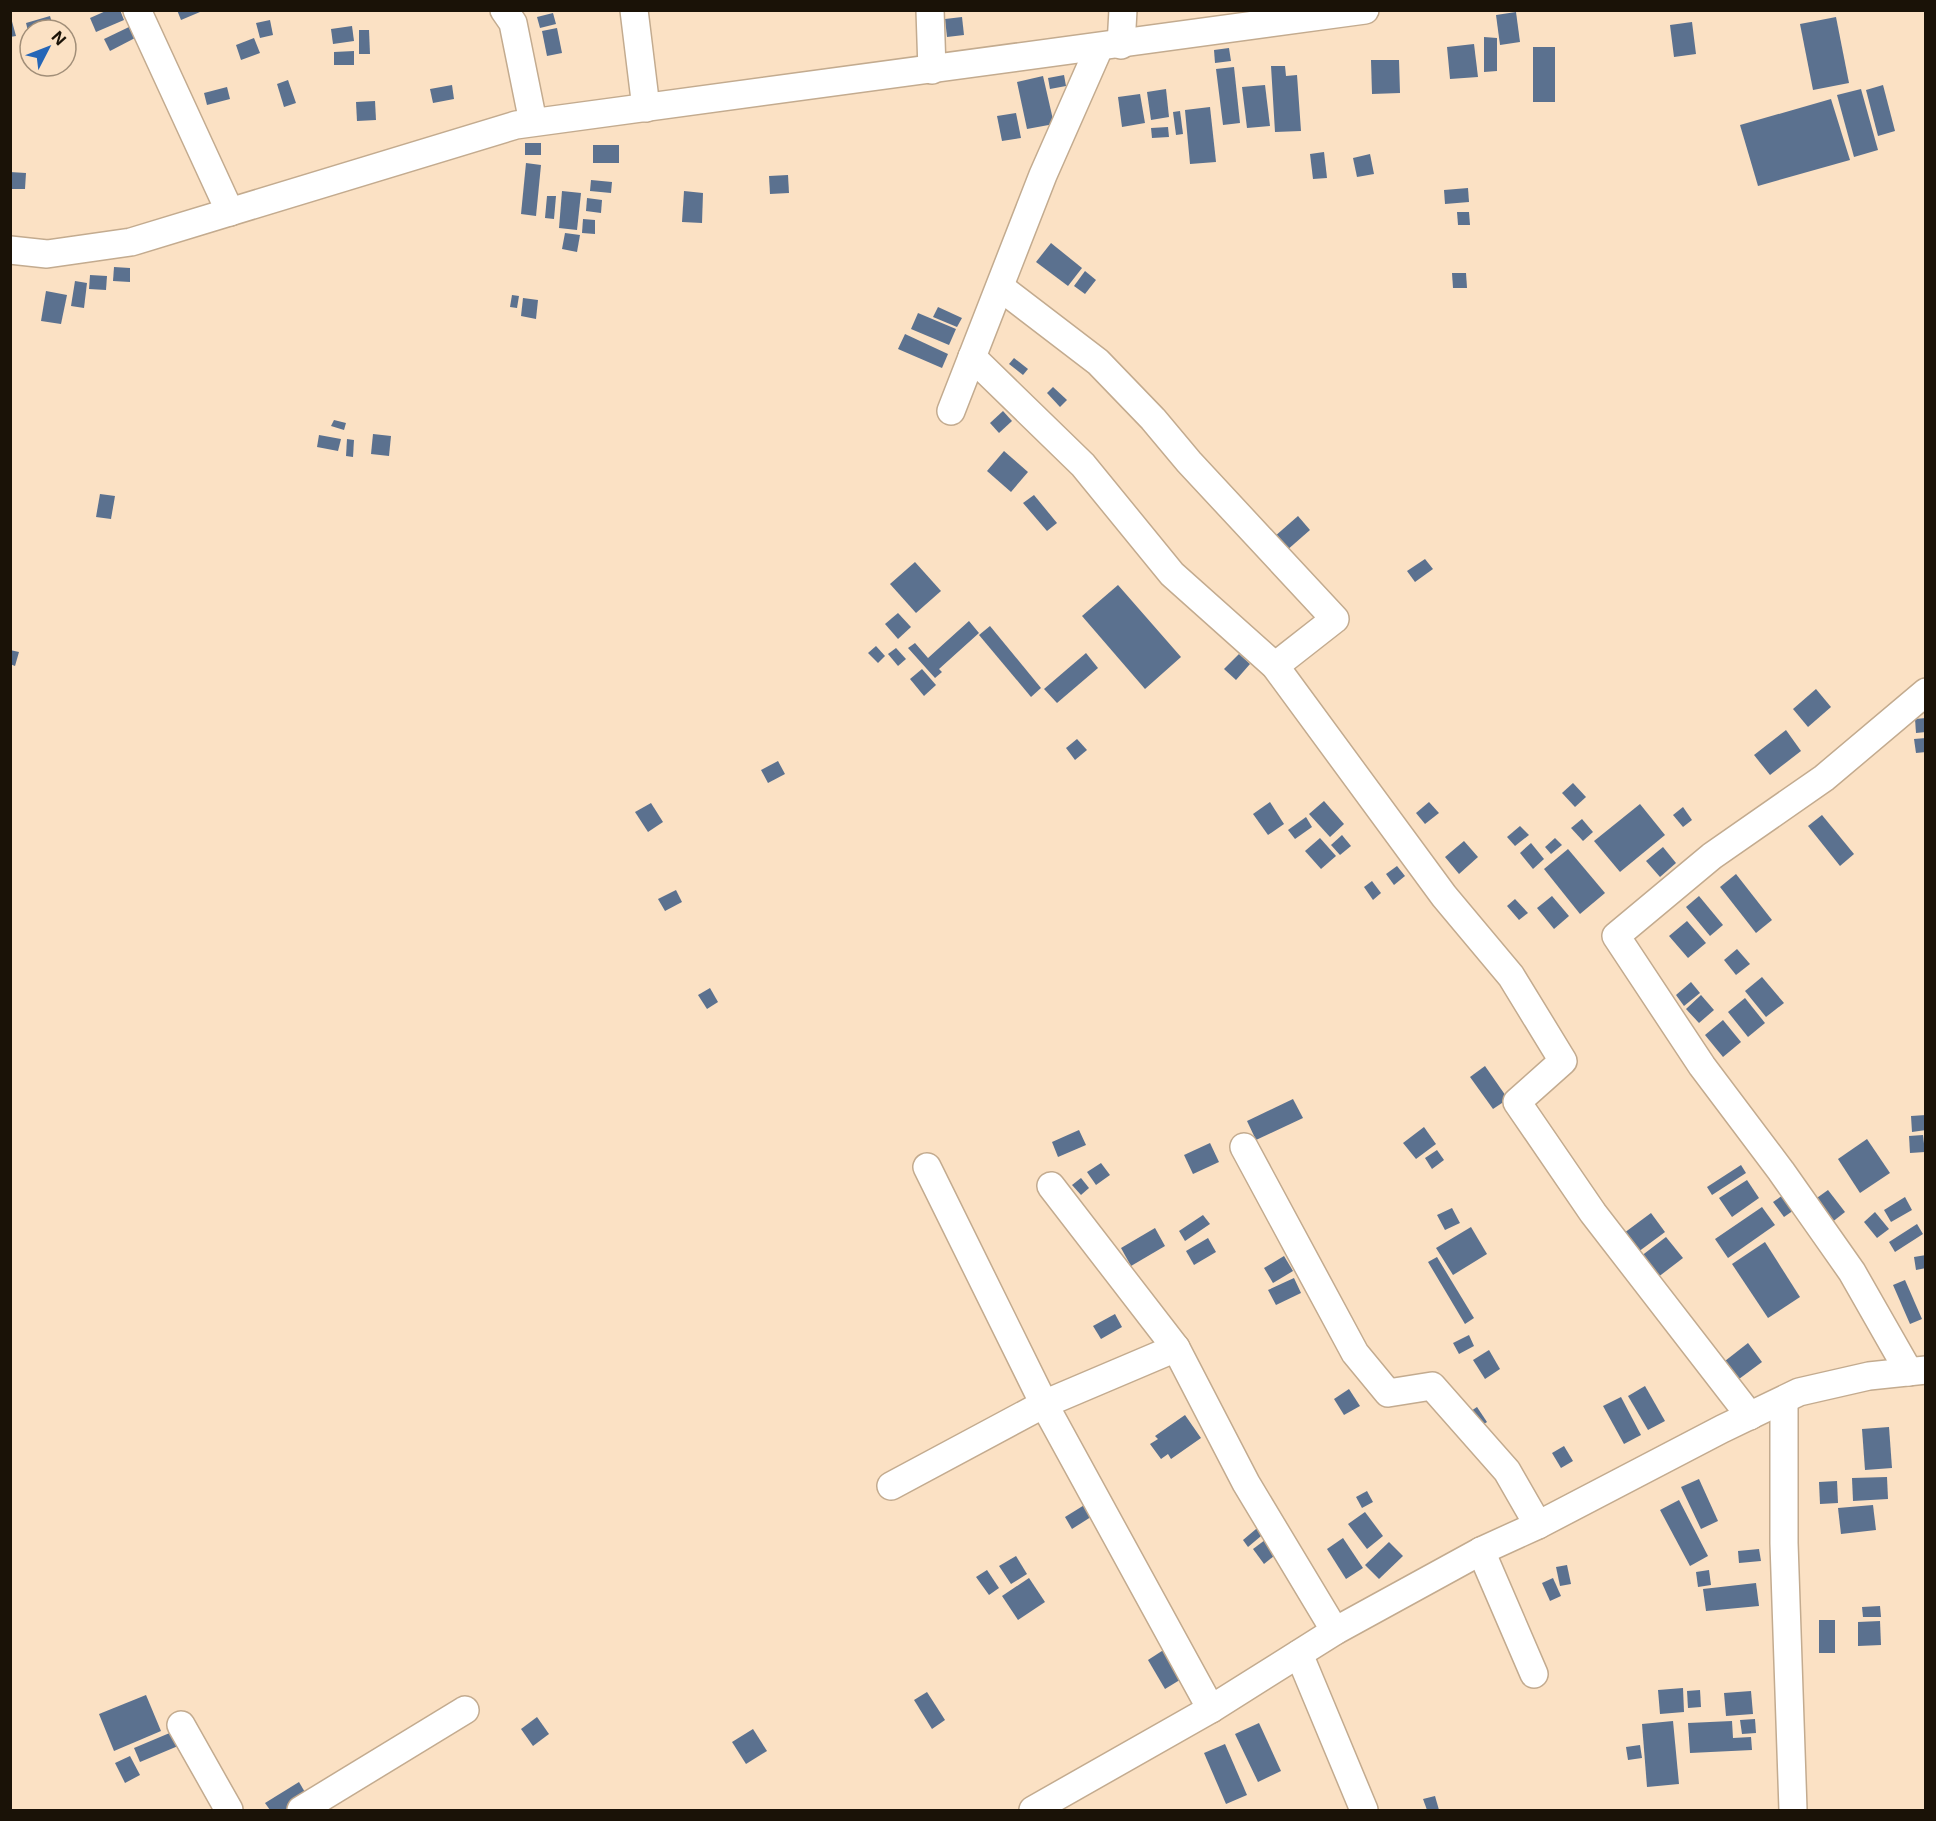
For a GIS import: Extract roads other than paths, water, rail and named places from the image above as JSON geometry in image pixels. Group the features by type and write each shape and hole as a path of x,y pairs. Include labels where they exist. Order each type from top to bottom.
{"street":[{"path":"136,10 230,212"},
{"path":"504,10 513,23 533,122"},
{"path":"634,10 646,108"},
{"path":"930,10 932,70"},
{"path":"951,411 1043,176 1110,46 1123,10"},
{"path":"10,250 47,254 131,242 505,128 533,122 1365,10"},
{"path":"1000,287 1098,362 1335,619 1275,666"},
{"path":"972,357 1083,465 1172,574 1275,666 1444,896 1511,976 1563,1061 1517,1102 1593,1213 1750,1416"},
{"path":"1033,1810 1211,1708 1335,1631 1481,1551 1538,1525 1750,1416 1799,1392 1869,1376 1917,1371 1852,1272 1781,1171 1702,1066 1616,936 1712,856 1824,778 1926,692"},
{"path":"1244,1147 1354,1353 1388,1393 1432,1386 1507,1471 1538,1525"},
{"path":"927,1167 1044,1404 1211,1708"},
{"path":"1051,1186 1176,1348 1246,1484 1335,1631"},
{"path":"891,1486 1044,1404 1176,1348"},
{"path":"1784,1400 1784,1543 1793,1810"},
{"path":"1481,1551 1534,1674"},
{"path":"1299,1654 1364,1810"},
{"path":"301,1810 465,1710"},
{"path":"182,1725 229,1810"}]}
